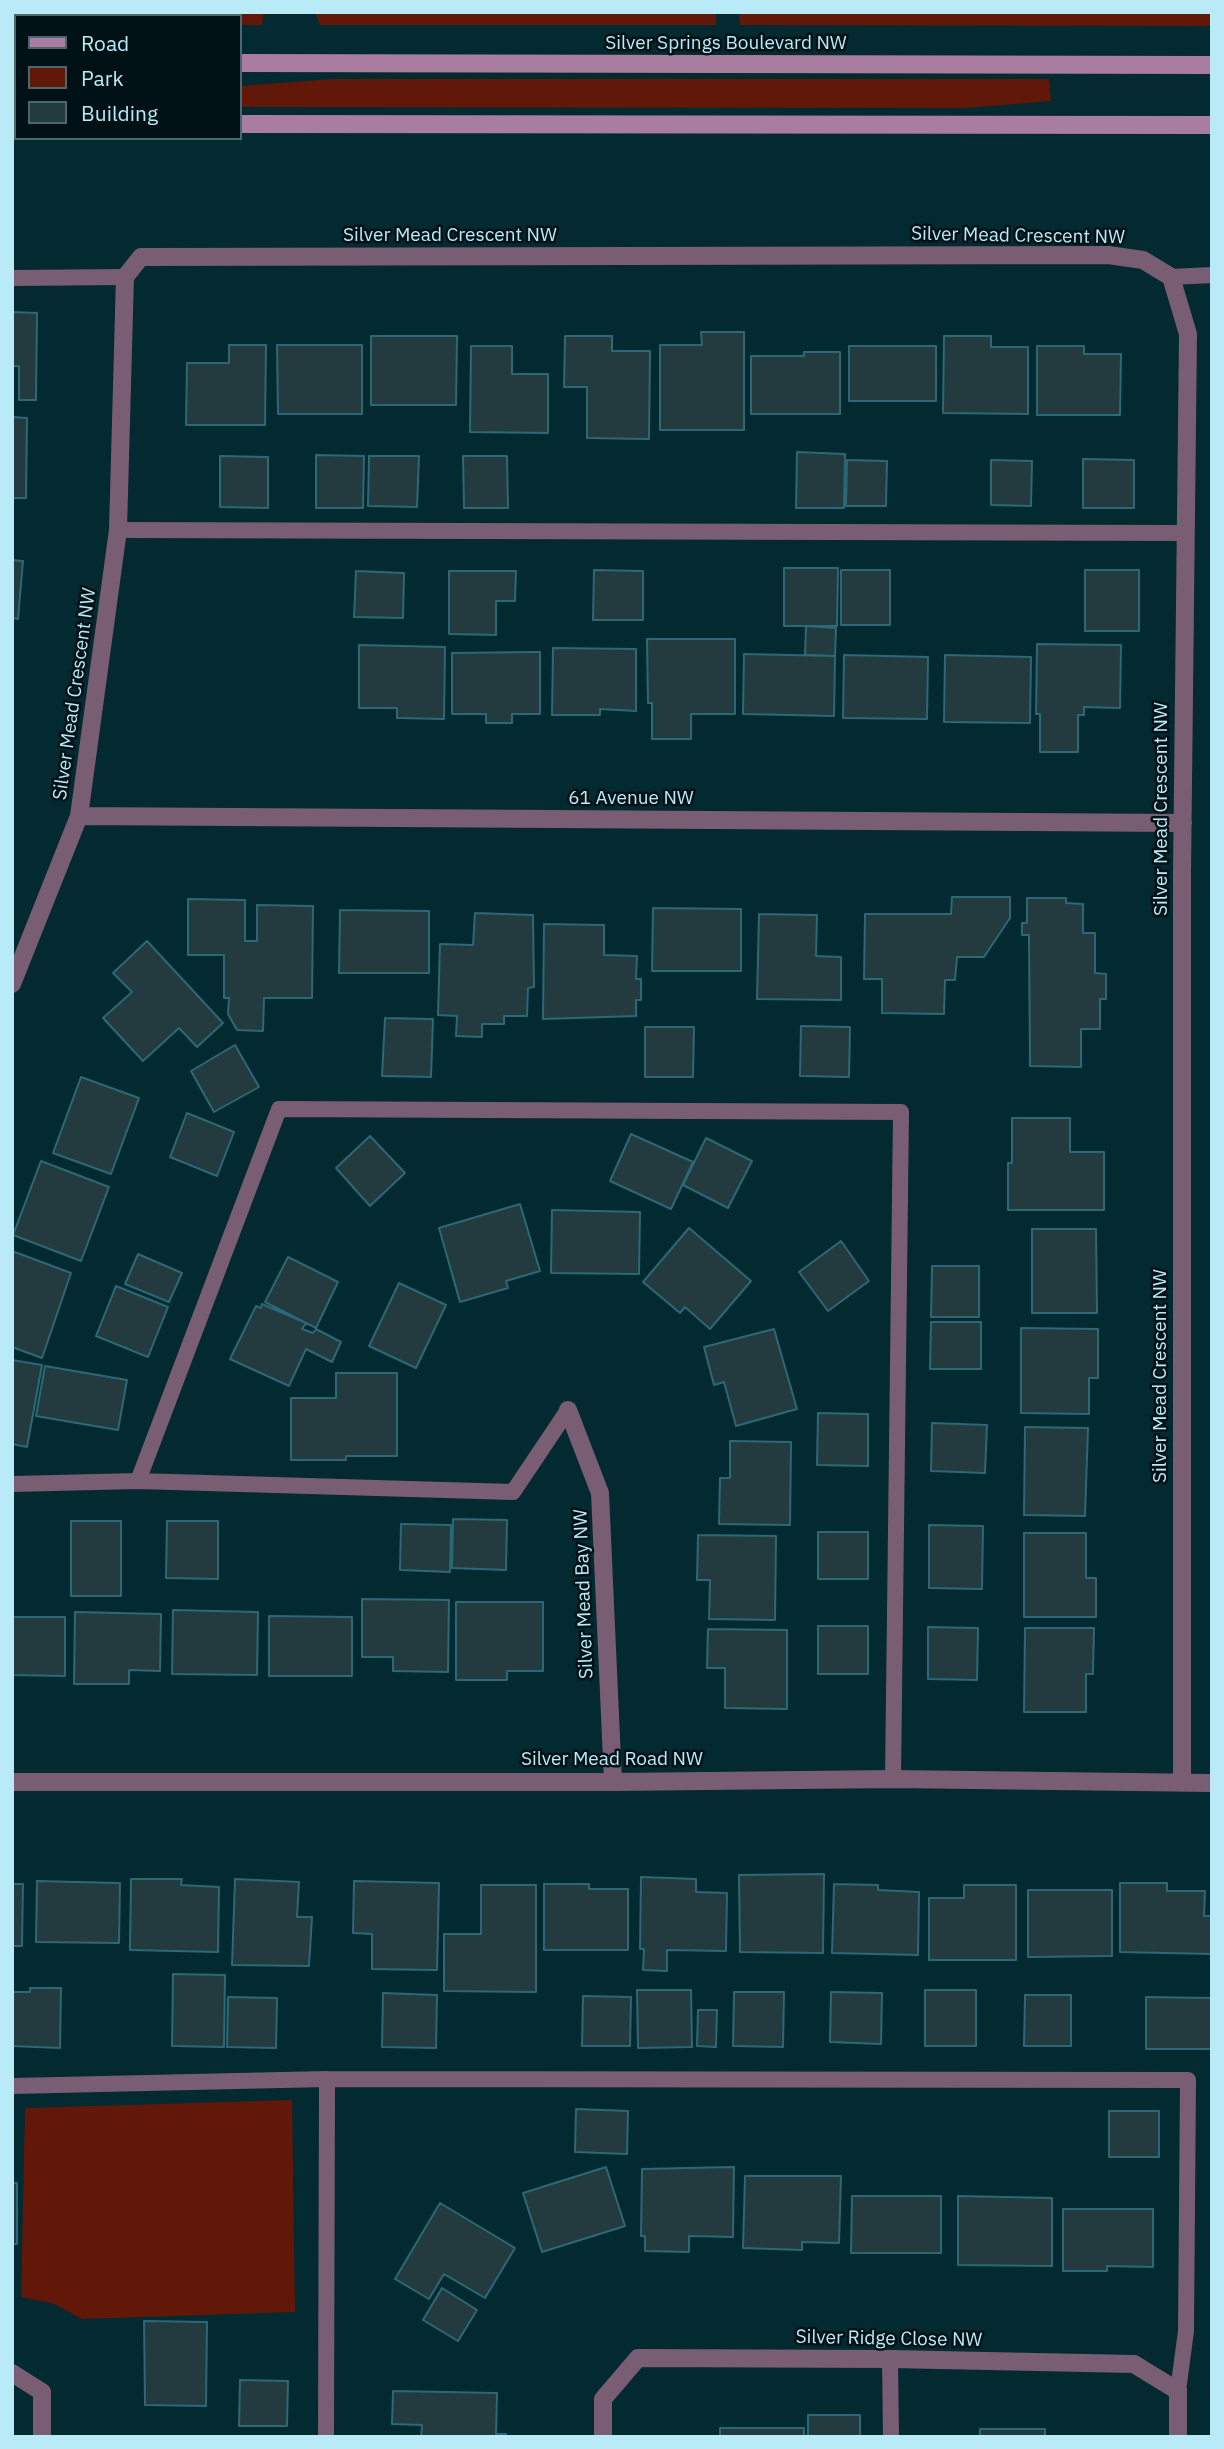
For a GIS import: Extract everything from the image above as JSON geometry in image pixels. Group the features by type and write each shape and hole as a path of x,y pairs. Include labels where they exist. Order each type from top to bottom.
{"street":[{"name":"Silver Springs Boulevard NW","path":"242,62 1212,65"},
{"path":"242,124 1212,125"},
{"name":"Silver Mead Crescent NW","path":"12,984 79,817 118,530 125,277 141,257 1108,255 1143,260 1171,277 1188,334 1183,823 1182,1783"},
{"name":"61 Avenue NW","path":"79,817 1183,823"},
{"name":"Silver Mead Bay NW","path":"568,1410 600,1493 613,1782"},
{"name":"Silver Mead Road NW","path":"12,1782 893,1779 1212,1783"},
{"name":"Silver Ridge Close NW","path":"603,2437 603,2399 638,2358 1134,2364 1178,2390"},
{"path":"12,2374 42,2392 41,2437"},
{"path":"1178,2390 1178,2437"}],"lane":[{"path":"1171,277 1212,275"},
{"path":"12,278 125,277"},
{"path":"118,530 1185,533"},
{"path":"138,1481 279,1110 901,1112 893,1779"},
{"path":"12,1484 138,1481 513,1492 568,1410"},
{"path":"12,2086 327,2079 1188,2080 1185,2331 1178,2390"},
{"path":"326,2437 327,2079"},
{"path":"890,2360 891,2437"}],"green space":[{"path":"264,12 262,25 242,25 242,14 36,14"},
{"path":"315,12 716,12 716,25 320,25"},
{"path":"739,12 1212,12 1212,26 740,25"},
{"path":"331,79 1049,79 1051,101 965,108 242,107 242,86"},
{"path":"292,2100 295,2312 82,2319 54,2304 21,2297 25,2108"}],"building":[{"path":"12,312 37,313 36,400 19,400 19,366 12,366"},
{"path":"701,332 744,332 744,430 660,430 660,345 702,345"},
{"path":"371,336 457,336 456,405 371,405"},
{"path":"565,336 612,336 612,351 650,351 649,439 587,438 587,387 564,387"},
{"path":"944,336 991,336 991,347 1028,347 1028,414 943,413"},
{"path":"229,345 266,345 265,425 186,425 187,363 229,363"},
{"path":"277,345 362,345 362,414 278,414"},
{"path":"471,346 512,346 512,374 548,374 548,433 470,432"},
{"path":"849,346 936,346 936,401 849,401"},
{"path":"1037,346 1084,346 1084,354 1121,354 1120,415 1037,415"},
{"path":"804,352 840,352 840,414 751,414 751,356 804,356"},
{"path":"12,417 27,418 26,498 12,498"},
{"path":"797,452 845,454 844,508 796,508"},
{"path":"316,455 364,456 363,508 316,508"},
{"path":"220,456 268,457 268,508 220,507"},
{"path":"369,456 419,456 417,507 368,506"},
{"path":"463,456 507,456 508,508 464,508"},
{"path":"1083,459 1134,460 1134,508 1083,508"},
{"path":"847,460 887,461 886,506 846,506"},
{"path":"991,460 1032,461 1031,506 991,505"},
{"path":"12,560 23,561 18,619 12,618"},
{"path":"784,568 838,568 837,626 784,626"},
{"path":"594,570 643,571 643,620 593,620"},
{"path":"841,570 890,570 890,625 841,625"},
{"path":"1085,570 1139,570 1139,631 1085,631"},
{"path":"356,571 404,573 403,618 354,617"},
{"path":"449,571 516,571 515,601 496,601 496,635 449,634"},
{"path":"806,626 836,628 835,656 805,655"},
{"path":"647,639 735,639 735,714 691,714 691,739 652,739 652,703 648,703"},
{"path":"1037,644 1121,645 1120,708 1084,707 1084,715 1078,715 1078,752 1040,752 1040,714 1036,714"},
{"path":"359,645 445,647 444,719 397,718 397,708 359,708"},
{"path":"553,648 636,649 636,711 600,709 600,715 552,715"},
{"path":"540,652 540,714 512,714 512,723 486,723 486,714 452,714 452,653"},
{"path":"744,654 835,656 834,716 743,714"},
{"path":"844,655 928,657 927,719 843,718"},
{"path":"945,655 1031,657 1030,723 944,722"},
{"path":"952,897 1010,897 1010,918 984,957 957,957 955,980 945,980 944,1014 882,1013 882,979 864,979 865,914 951,914"},
{"path":"1027,898 1066,898 1066,903 1083,904 1083,933 1095,933 1095,973 1106,974 1106,999 1100,999 1100,1029 1081,1029 1081,1067 1030,1066 1029,935 1022,935 1022,923 1027,923"},
{"path":"188,899 245,900 245,941 257,941 257,905 313,906 312,998 264,998 263,1031 237,1030 228,1014 229,998 224,998 224,955 188,955"},
{"path":"653,908 741,909 741,971 652,971"},
{"path":"340,910 429,911 429,973 339,973"},
{"path":"475,913 533,915 534,987 528,988 527,1016 504,1016 504,1024 482,1024 482,1037 456,1036 457,1016 438,1015 440,944 473,945"},
{"path":"759,914 817,915 816,956 841,957 841,1000 757,999"},
{"path":"544,924 604,925 604,955 637,956 636,979 641,979 641,1000 636,1000 636,1016 543,1019"},
{"path":"147,941 223,1023 197,1047 179,1028 143,1061 103,1018 132,992 113,973"},
{"path":"385,1018 433,1019 431,1077 382,1076"},
{"path":"801,1026 850,1027 849,1077 800,1076"},
{"path":"645,1027 694,1027 693,1077 645,1077"},
{"path":"235,1045 259,1087 214,1112 191,1071"},
{"path":"81,1077 139,1098 111,1174 53,1153"},
{"path":"187,1113 234,1132 217,1176 170,1157"},
{"path":"1012,1118 1070,1118 1070,1152 1104,1152 1104,1210 1008,1210"},
{"path":"631,1134 693,1162 671,1209 610,1181"},
{"path":"370,1136 405,1173 370,1206 336,1168"},
{"path":"706,1138 752,1161 728,1208 683,1185"},
{"path":"41,1161 109,1187 81,1261 13,1235"},
{"path":"520,1204 540,1271 506,1281 508,1288 460,1302 439,1228"},
{"path":"552,1210 640,1212 639,1274 551,1273"},
{"path":"689,1228 751,1281 710,1329 685,1307 680,1313 643,1282"},
{"path":"1032,1229 1096,1229 1097,1313 1032,1313"},
{"path":"841,1241 869,1281 828,1311 799,1272"},
{"path":"12,1251 71,1273 42,1358 12,1347"},
{"path":"138,1254 182,1273 169,1302 125,1284"},
{"path":"288,1257 338,1282 316,1328 265,1302"},
{"path":"932,1266 979,1266 979,1317 931,1317"},
{"path":"399,1283 446,1305 416,1368 369,1346"},
{"path":"116,1286 168,1307 148,1357 96,1336"},
{"path":"262,1304 306,1323 302,1329 313,1333 316,1329 341,1342 332,1362 306,1349 289,1386 230,1359 256,1306 261,1308"},
{"path":"931,1322 981,1322 981,1369 930,1369"},
{"path":"1021,1328 1098,1329 1098,1378 1089,1378 1089,1414 1021,1413"},
{"path":"774,1329 797,1409 736,1426 724,1382 714,1385 704,1347"},
{"path":"12,1360 42,1365 27,1447 12,1444"},
{"path":"45,1366 127,1380 118,1430 36,1416"},
{"path":"336,1373 397,1373 397,1456 291,1460 291,1398 336,1398"},
{"path":"818,1413 868,1414 868,1466 817,1465"},
{"path":"932,1423 987,1425 985,1473 931,1471"},
{"path":"1025,1427 1088,1428 1085,1516 1024,1515"},
{"path":"730,1441 791,1442 790,1525 719,1524 720,1478 730,1478"},
{"path":"453,1519 507,1520 506,1570 452,1568"},
{"path":"71,1521 121,1521 121,1596 71,1596"},
{"path":"167,1521 218,1521 218,1579 166,1578"},
{"path":"401,1524 451,1525 450,1572 400,1570"},
{"path":"929,1525 983,1526 982,1589 929,1588"},
{"path":"818,1532 868,1532 868,1579 818,1579"},
{"path":"1024,1533 1086,1533 1086,1578 1096,1578 1096,1617 1024,1617"},
{"path":"698,1535 776,1536 775,1620 709,1619 710,1580 697,1580"},
{"path":"362,1599 449,1600 448,1672 393,1671 393,1657 362,1657"},
{"path":"456,1602 543,1602 543,1671 507,1671 507,1680 456,1680"},
{"path":"173,1610 258,1612 257,1675 172,1674"},
{"path":"75,1612 161,1614 160,1671 129,1670 129,1684 74,1684"},
{"path":"269,1616 352,1617 352,1676 269,1676"},
{"path":"12,1617 65,1617 65,1676 12,1675"},
{"path":"818,1626 868,1626 868,1674 818,1674"},
{"path":"928,1627 978,1628 977,1680 928,1679"},
{"path":"1025,1628 1094,1628 1093,1674 1086,1674 1086,1712 1024,1712"},
{"path":"708,1629 787,1630 787,1709 725,1708 725,1668 707,1668"},
{"path":"824,1874 823,1953 740,1952 739,1875"},
{"path":"641,1877 696,1879 696,1892 727,1893 726,1951 667,1950 667,1971 643,1970 644,1949 640,1949"},
{"path":"131,1879 182,1879 181,1885 219,1887 218,1952 130,1950"},
{"path":"235,1879 299,1882 297,1917 312,1917 309,1966 232,1965"},
{"path":"37,1881 120,1883 119,1943 36,1942"},
{"path":"354,1881 439,1883 437,1970 372,1969 372,1934 353,1933"},
{"path":"1120,1883 1167,1883 1167,1891 1205,1891 1204,1916 1212,1916 1212,1954 1120,1952"},
{"path":"12,1884 23,1884 22,1946 12,1946"},
{"path":"544,1884 589,1884 589,1889 628,1889 628,1950 544,1950"},
{"path":"834,1884 878,1885 878,1890 919,1892 918,1955 832,1953"},
{"path":"481,1885 536,1885 536,1992 444,1991 444,1934 481,1934"},
{"path":"964,1885 1016,1885 1016,1960 929,1960 929,1898 964,1898"},
{"path":"1028,1890 1112,1890 1112,1956 1028,1957"},
{"path":"173,1974 225,1975 224,2047 172,2046"},
{"path":"30,1988 61,1988 60,2048 12,2046 12,1992 30,1992"},
{"path":"637,1990 691,1990 692,2047 638,2048"},
{"path":"925,1990 976,1990 976,2046 925,2046"},
{"path":"734,1992 784,1992 783,2047 733,2046"},
{"path":"831,1992 882,1993 881,2044 830,2042"},
{"path":"383,1993 437,1995 436,2048 382,2047"},
{"path":"1025,1995 1071,1995 1071,2046 1024,2046"},
{"path":"583,1996 631,1997 630,2046 582,2046"},
{"path":"228,1997 277,1998 276,2048 227,2047"},
{"path":"1146,1997 1212,1998 1212,2049 1146,2049"},
{"path":"698,2010 717,2010 716,2047 697,2046"},
{"path":"576,2109 628,2111 627,2154 575,2152"},
{"path":"1109,2111 1159,2111 1159,2157 1109,2157"},
{"path":"606,2167 625,2226 542,2252 523,2193"},
{"path":"734,2167 733,2237 689,2236 689,2252 645,2251 645,2236 641,2236 642,2169"},
{"path":"745,2176 841,2176 839,2243 802,2242 802,2250 743,2248"},
{"path":"12,2183 17,2183 17,2244 12,2244"},
{"path":"852,2196 941,2196 941,2253 851,2253"},
{"path":"958,2196 1052,2198 1052,2266 958,2265"},
{"path":"440,2203 515,2248 485,2298 444,2274 429,2299 395,2279"},
{"path":"1063,2209 1153,2209 1153,2267 1107,2266 1107,2271 1063,2271"},
{"path":"442,2288 477,2310 458,2341 423,2320"},
{"path":"144,2321 207,2322 206,2406 145,2405"},
{"path":"240,2380 288,2381 287,2426 239,2426"},
{"path":"393,2391 497,2393 496,2434 506,2434 506,2437 421,2437 422,2425 392,2424"},
{"path":"808,2415 860,2415 860,2437 808,2437"},
{"path":"720,2428 804,2428 804,2437 720,2437"},
{"path":"980,2429 1045,2429 1045,2437 980,2437"}]}
